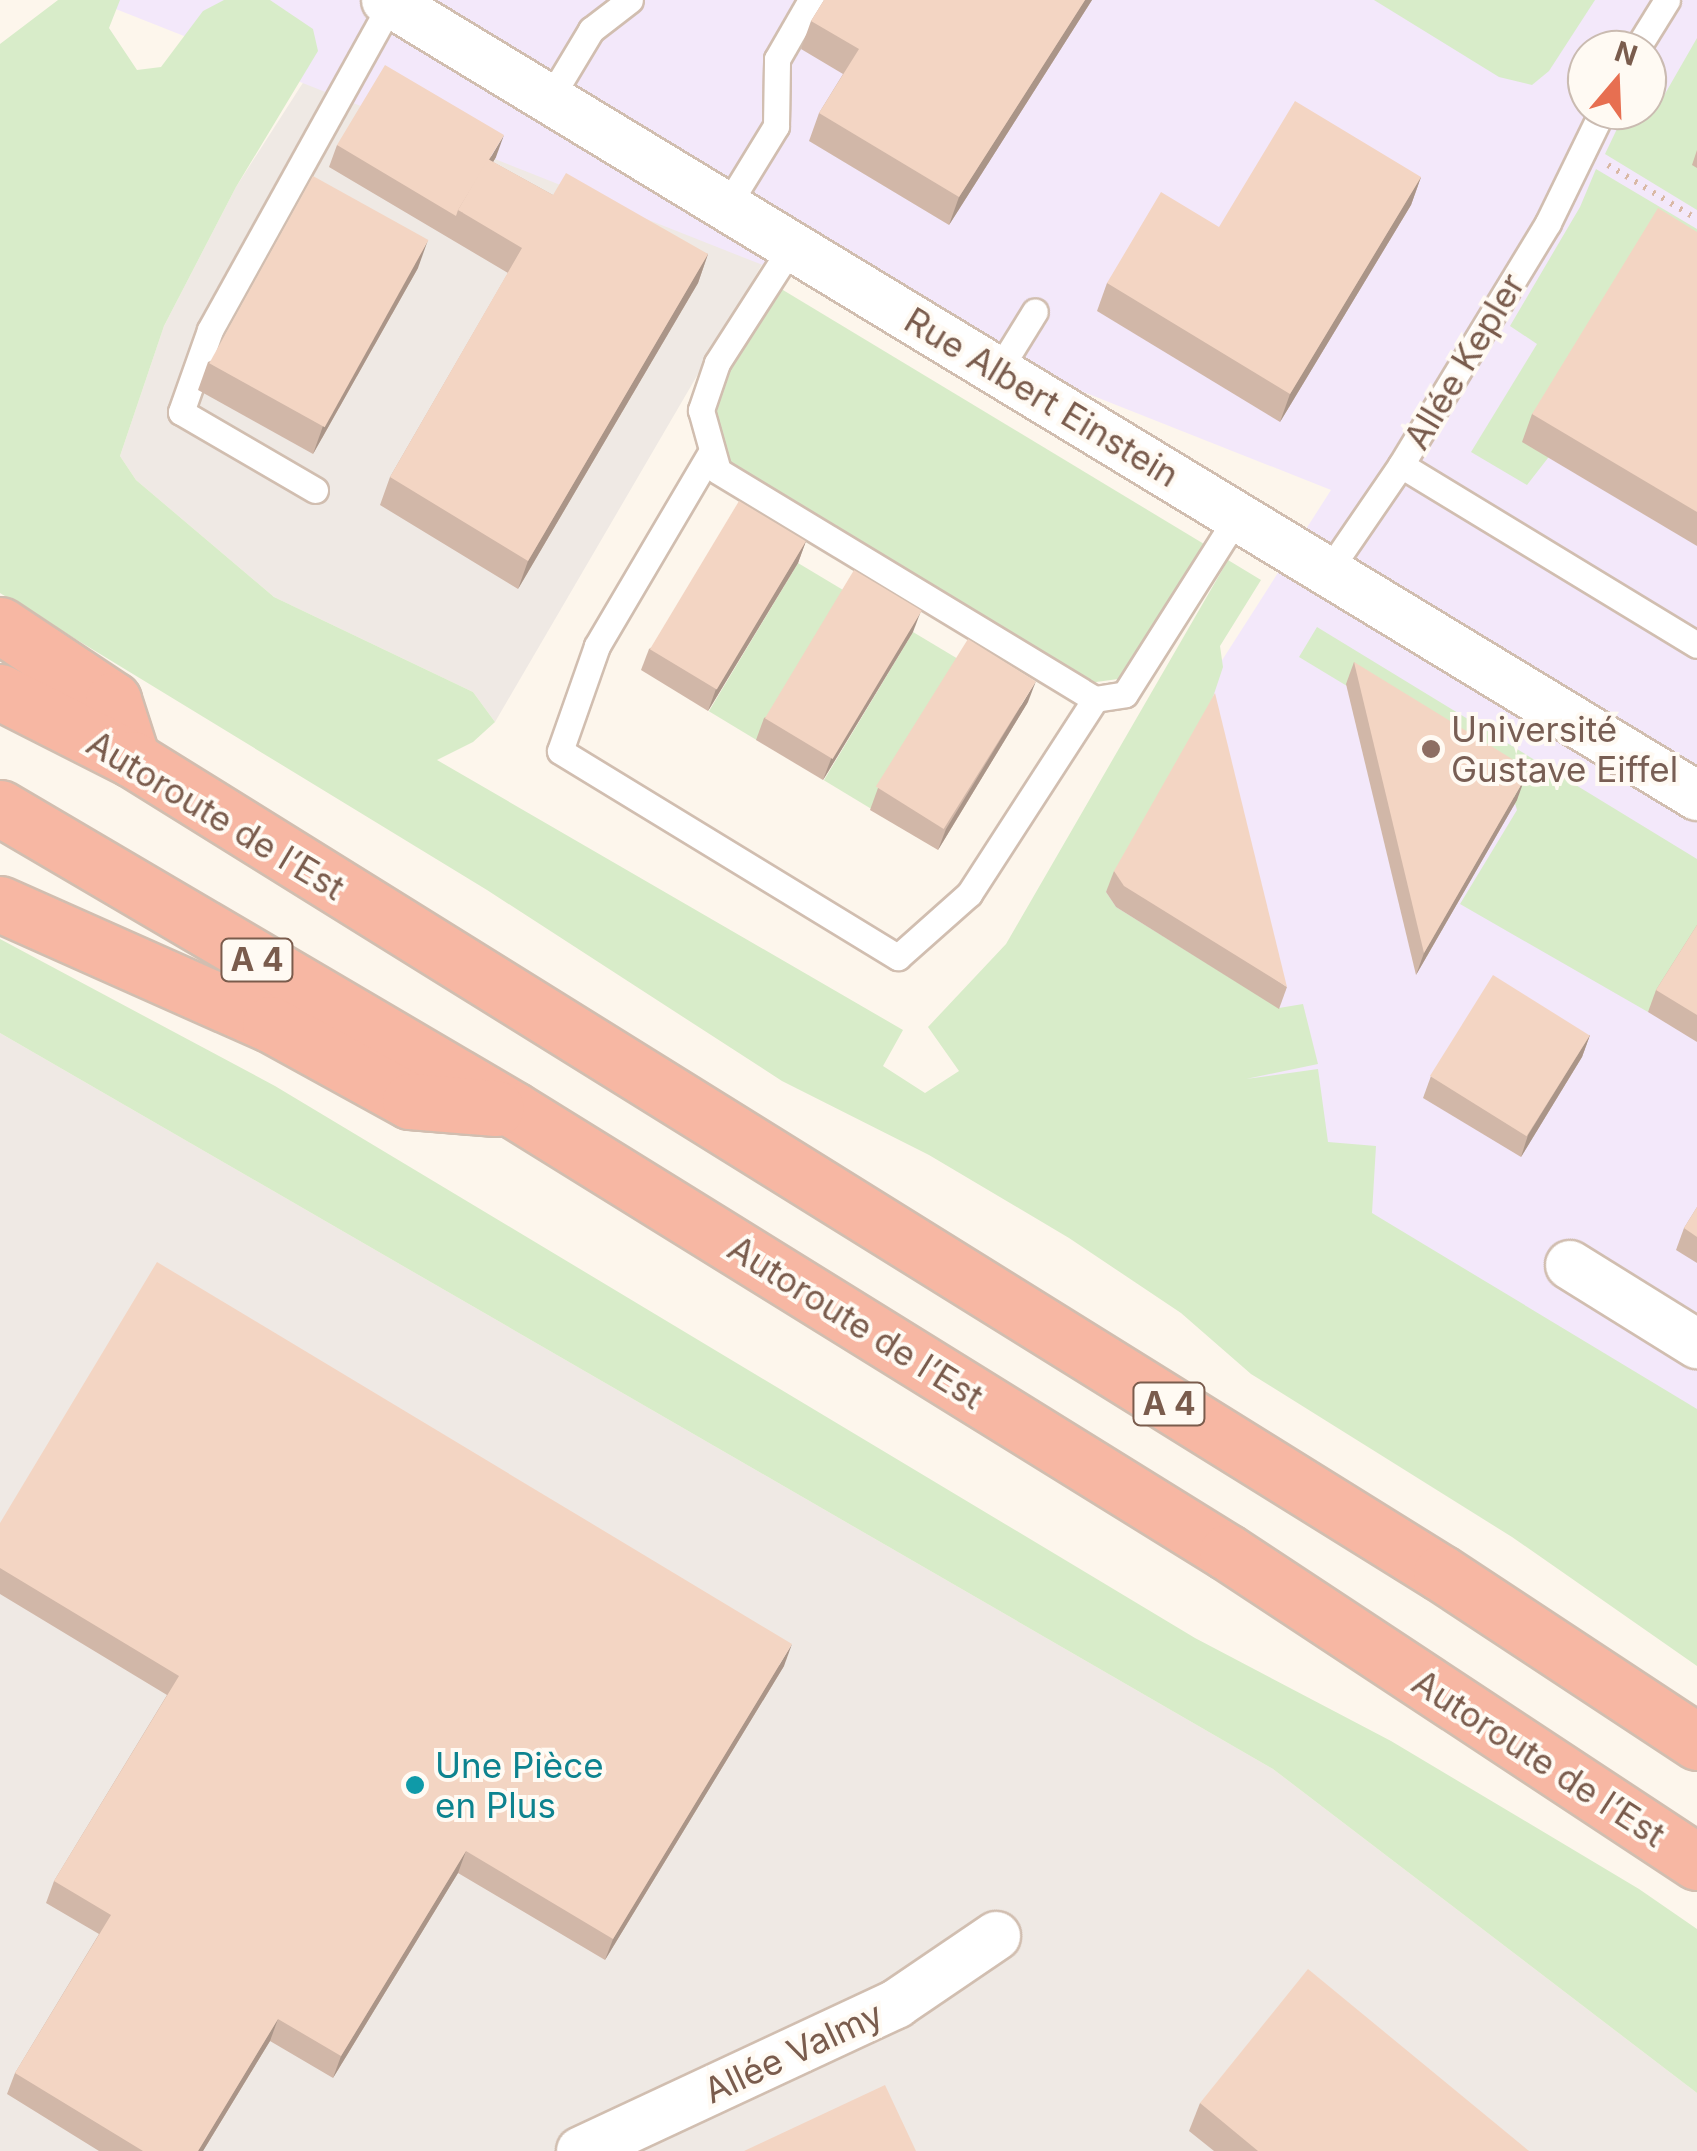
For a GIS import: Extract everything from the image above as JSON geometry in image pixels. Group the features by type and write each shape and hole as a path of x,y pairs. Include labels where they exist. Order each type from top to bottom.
{"highway":[{"path":"0,625 113,700 132,759"},
{"name":"Autoroute de l’Est","path":"0,692 132,759 1424,1562 1697,1742"},
{"name":"Autoroute de l’Est","path":"0,808 514,1110 1227,1552 1697,1862"},
{"path":"0,904 270,1024 410,1101 514,1110"}],"street":[{"name":"Rue Albert Einstein","path":"388,1 1697,796"},
{"path":"1570,1265 1697,1344"},
{"name":"Allée Valmy","path":"581,2151 896,2004 996,1936"}],"lane":[{"path":"549,100 592,30 630,0"},
{"path":"727,206 776,126 776,58 811,0"},
{"path":"1648,30 1667,0"},
{"path":"315,490 181,412 210,330 388,1"},
{"name":"Allée Kepler","path":"1592,130 1548,223 1401,465 1697,645"},
{"path":"792,246 717,363 701,410 710,454 718,471 1095,699 1125,694 1238,515"},
{"path":"998,370 1035,311"},
{"path":"710,454 597,646 560,752 898,957 969,894 1095,699"},
{"path":"1329,570 1401,465"}],"path":[{"path":"1582,150 1697,219"}],"shaded area":[{"name":"Université Gustave Eiffel","path":"93,0 1697,0 1697,1426 1000,1007 1331,490"},
{"path":"315,64 764,261 495,722 473,692 274,597 136,480 120,456 164,326 236,187"},
{"path":"0,1033 1273,1769 1697,2093 1697,2151 0,2151"}],"green space":[{"path":"58,0 120,0 109,28 137,70 161,67 203,11 224,0 270,0 313,29 318,51 236,187 164,326 120,456 136,480 274,597 473,692 495,722 473,742 437,760 903,1030 883,1066 925,1093 959,1071 928,1027 1006,944 1228,560 1261,580 1220,646 1223,667 1207,715 1106,892 1116,907 1279,1008 1303,1004 1318,1064 1246,1079 1318,1069 1328,1142 1376,1146 1372,1213 1697,1409 1697,1666 1512,1537 1251,1374 1181,1313 1069,1238 929,1155 782,1081 487,890 0,593 0,44"},
{"path":"1374,0 1595,0 1576,30 1567,30 1567,43 1549,71 1532,85 1499,77"},
{"path":"1697,38 1697,210 1605,154 1616,130 1667,130 1667,90"},
{"path":"1596,169 1697,229 1697,266 1527,485 1471,452 1537,344 1510,326 1580,207"},
{"path":"778,287 1204,544 1118,679 1089,683 742,475 722,456 712,404 719,379"},
{"path":"798,563 846,592 757,740 709,711"},
{"path":"1317,627 1697,859 1697,934 1648,1012 1460,904 1517,810 1509,784 1299,657"},
{"path":"913,632 961,661 872,809 824,780"},
{"path":"0,939 275,1086 1195,1638 1391,1741 1639,1889 1697,1929 1697,2093 1273,1769 0,1033"}],"building":[{"path":"824,0 1085,0 959,197 819,113 859,49 811,21"},
{"path":"385,65 504,135 456,216 337,145"},
{"path":"1295,101 1421,177 1290,394 1107,283 1161,192 1219,227"},
{"path":"488,159 553,195 566,173 708,254 528,561 390,477 522,248 458,210"},
{"path":"313,176 428,240 325,427 209,363"},
{"path":"1658,208 1697,232 1697,512 1532,414"},
{"path":"739,501 806,541 717,689 650,649"},
{"path":"854,570 922,611 833,759 765,718"},
{"path":"968,639 1036,681 944,829 876,787"},
{"path":"1354,662 1517,762 1525,778 1424,953"},
{"path":"1215,693 1287,987 1124,886 1114,871"},
{"path":"1697,925 1697,1015 1656,990"},
{"path":"1493,975 1590,1035 1527,1136 1430,1076"},
{"path":"1697,1207 1697,1237 1684,1228"},
{"name":"Une Pièce en Plus","path":"157,1262 792,1644 613,1939 466,1851 341,2056 278,2019 198,2151 143,2151 15,2073 111,1915 54,1881 179,1676 0,1568 0,1523"},
{"path":"1308,1969 1529,2151 1258,2151 1200,2103"},
{"path":"885,2085 916,2151 744,2151"}],"place":[{"name":"Université Gustave Eiffel","path":"1431,749"},
{"name":"Une Pièce en Plus","path":"415,1785"}]}
